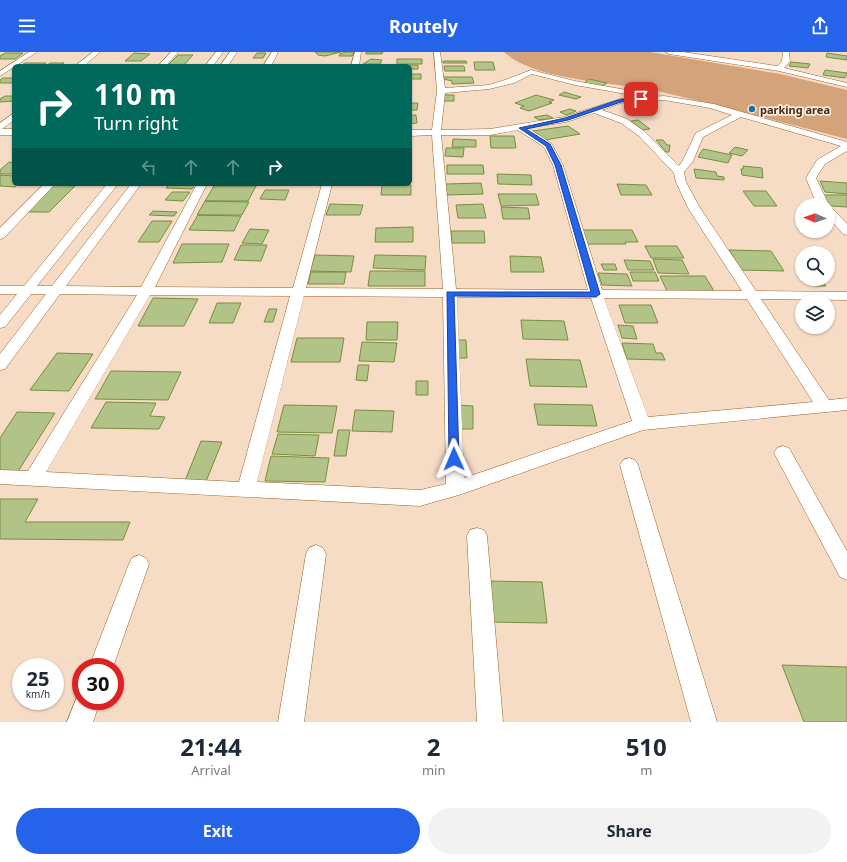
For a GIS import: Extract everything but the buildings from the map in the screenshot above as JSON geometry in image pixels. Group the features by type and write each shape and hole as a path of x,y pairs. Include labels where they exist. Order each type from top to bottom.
{"street":[{"path":"15,64 34,52"},
{"path":"82,64 97,52"},
{"path":"164,64 175,52"},
{"path":"211,64 220,52"},
{"path":"225,64 234,52"},
{"path":"268,64 275,52"},
{"path":"355,64 358,52"},
{"path":"437,52 441,91 436,133 450,293 455,490"},
{"path":"669,52 779,70 847,85"},
{"path":"779,70 786,61 786,52"},
{"path":"0,74 12,66"},
{"path":"441,91 490,87 511,81 531,72 575,83 711,106 847,146"},
{"path":"412,133 490,132 521,128 566,119 620,101 664,98"},
{"path":"596,110 624,121 642,134 679,172 681,182 694,208 824,406"},
{"path":"679,172 688,161 699,135 741,114"},
{"path":"0,127 12,118"},
{"path":"521,128 548,146 558,165 596,294 642,424"},
{"path":"0,132 12,132"},
{"path":"820,198 810,178 821,162 847,146"},
{"path":"0,235 48,186"},
{"path":"0,324 111,186"},
{"path":"0,366 134,186"},
{"path":"33,479 146,291 201,186"},
{"path":"246,489 326,186"},
{"path":"835,218 847,231"},
{"path":"0,290 847,296"},
{"path":"0,477 420,498 455,490 642,424 847,404"},
{"path":"784,453 847,571"},
{"path":"629,465 704,722"},
{"path":"477,536 490,722"},
{"path":"291,722 316,554"},
{"path":"104,658 139,564"},
{"path":"80,722 85,710"}],"shaded area":[{"path":"504,52 650,52 780,74 847,90 847,139 658,91 555,75 518,62"}],"place":[{"name":"parking area","path":"752,109"}],"route":[{"path":"454,459 450,293 596,294 558,165 548,146 540,138 521,128 566,119 620,101 641,99"}]}
